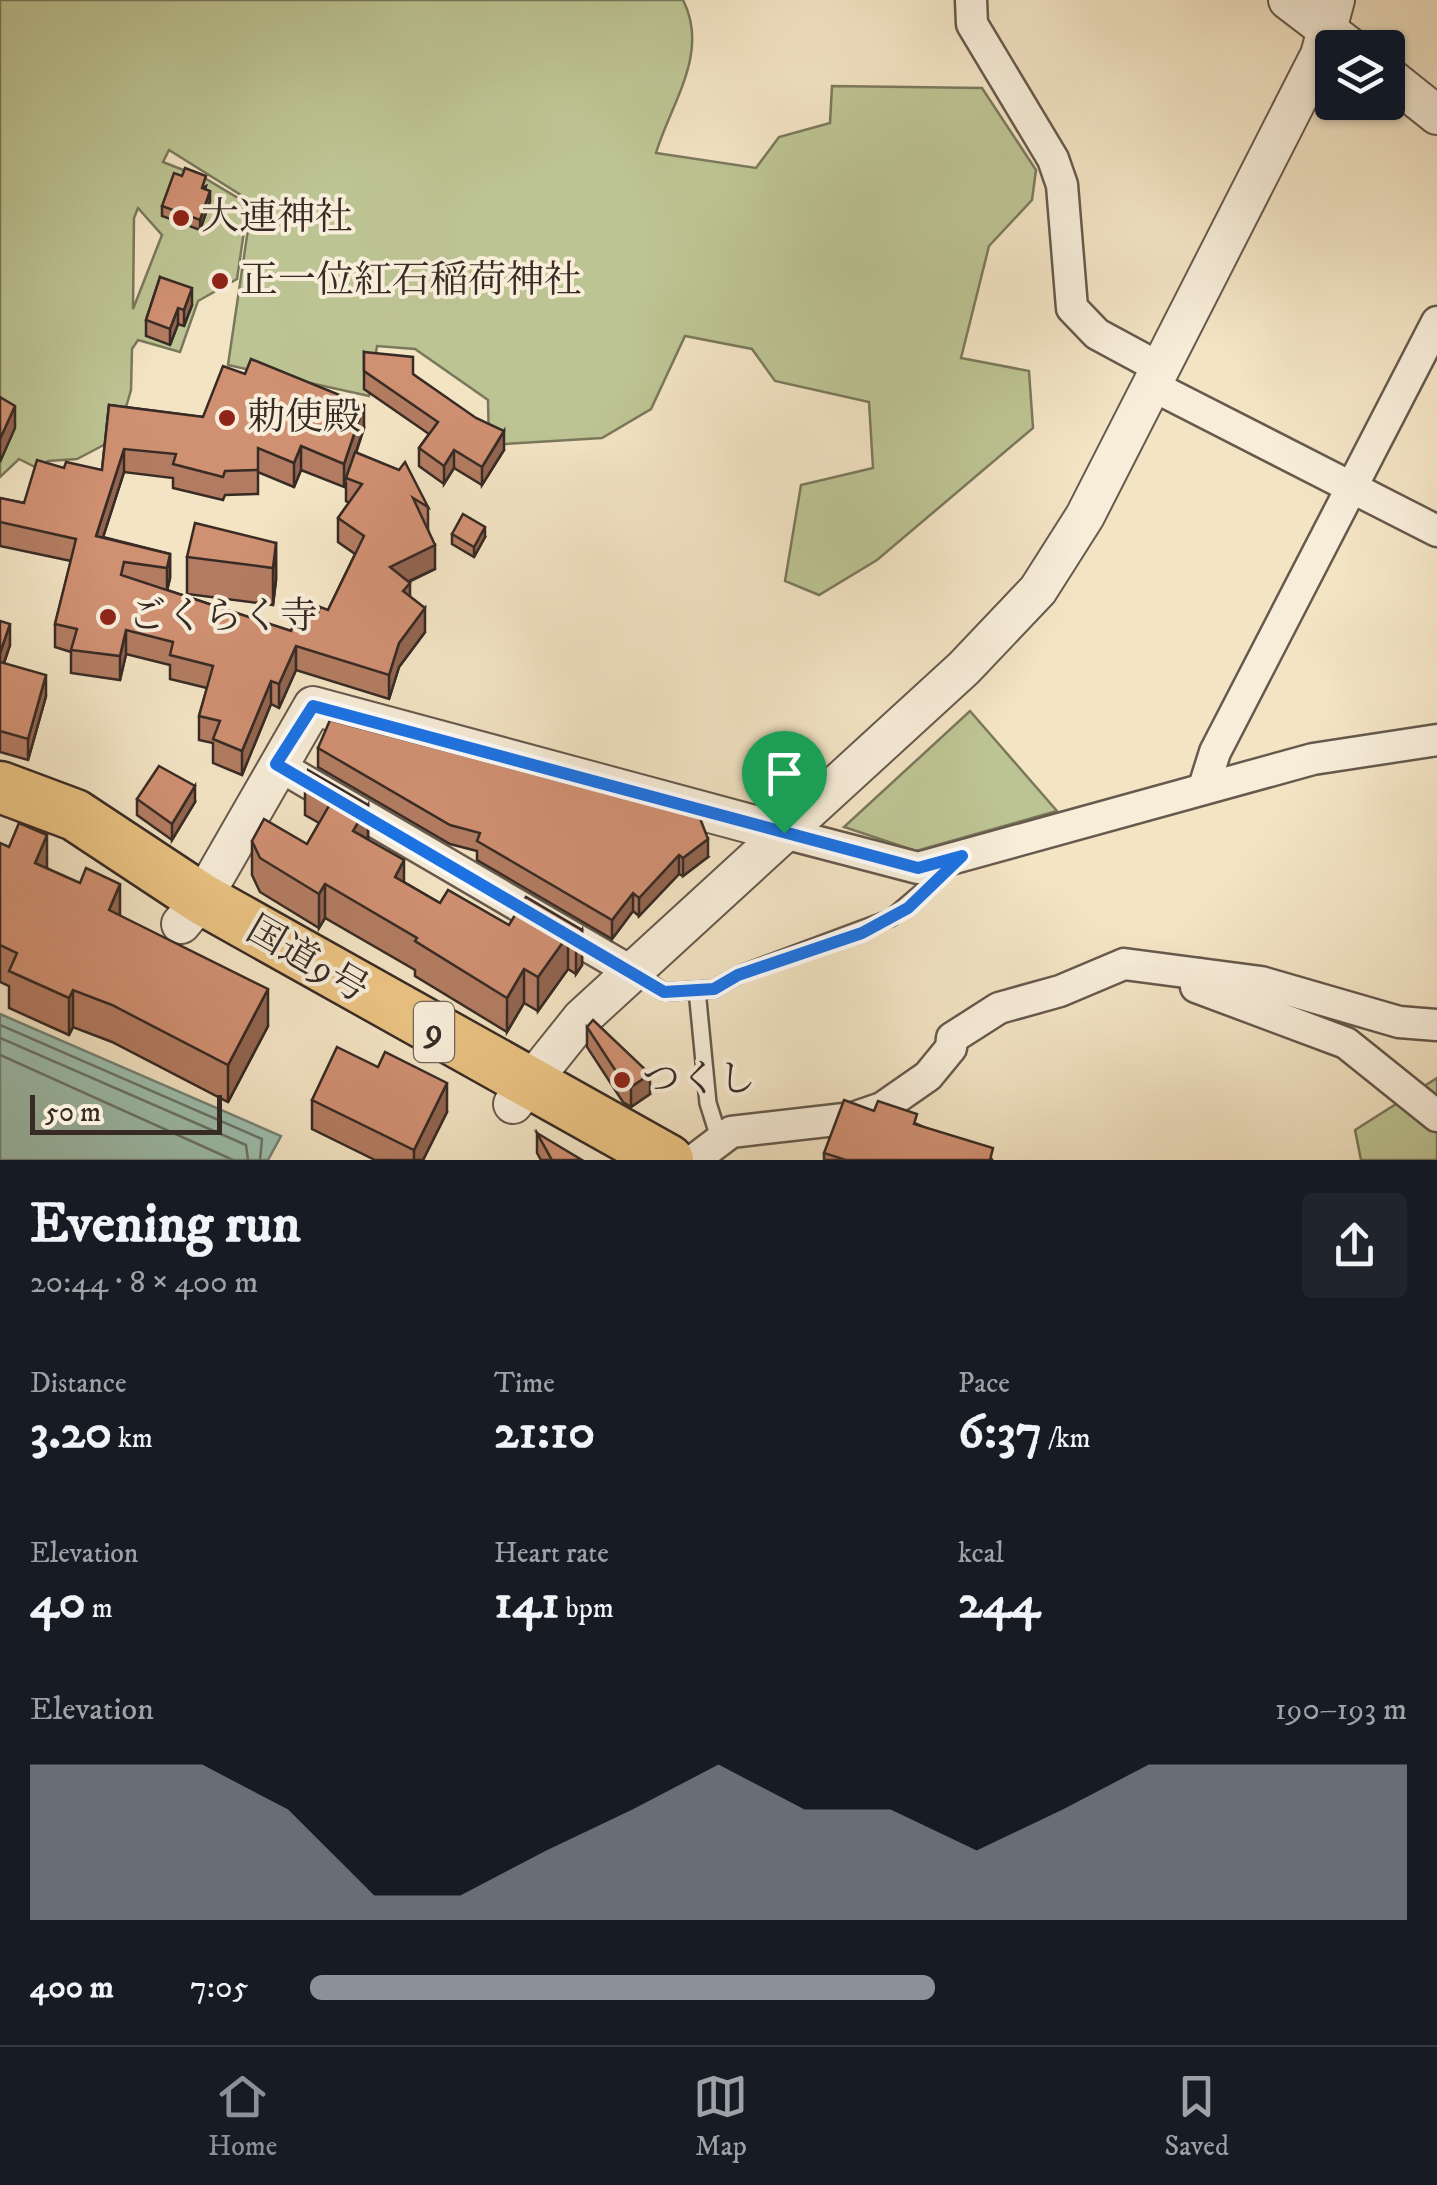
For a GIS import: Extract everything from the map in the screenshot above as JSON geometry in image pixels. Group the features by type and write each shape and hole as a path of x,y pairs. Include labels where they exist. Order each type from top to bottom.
{"highway":[{"name":"国道9号","path":"0,788 75,814 192,911"},
{"name":"国道9号","path":"0,821 45,835 402,1015 521,1092 616,1160"},
{"name":"国道9号","path":"521,1092 668,1160"}],"street":[{"path":"971,0 972,24 1053,159 1062,185 1072,308 1098,334 1156,377 1352,488 1437,531"},
{"path":"521,1092 582,1018 1008,626 1061,558 1320,54 1338,26 1288,0"},
{"path":"1405,90 1437,115"},
{"path":"1204,787 1215,752 1437,322"},
{"path":"192,911 313,706 918,868 1313,759 1437,740"},
{"path":"276,764 632,972"},
{"path":"694,1160 718,1138 740,1130 853,1118 882,1108 928,1076 951,1048 952,1038 989,1014 1016,1001 1060,991 1112,966 1199,971 1261,982 1399,1022 1437,1025"},
{"path":"1199,971 1196,987 1346,1042 1437,1116"}],"lane":[{"path":"632,972 664,992 719,987 738,975 891,918 962,856"},
{"path":"698,990 708,1103 718,1138"}],"green space":[{"path":"0,0 683,0 690,20 690,59 656,153 756,168 779,137 830,123 832,86 982,88 1036,170 1032,200 989,246 961,358 1029,371 1033,428 877,560 819,595 785,581 801,485 873,468 869,402 775,381 752,349 685,336 651,409 602,438 489,445 488,400 415,349 377,346 369,396 228,365 252,202 169,150 163,162 206,179 248,204 237,279 198,301 180,352 138,340 132,349 131,390 117,438 77,459 48,461 39,469 19,459 0,477","holes":["138,208 162,235 133,309 134,218"]},
{"path":"970,711 1057,811 916,851 844,827"},
{"path":"1437,1078 1437,1160 1361,1160 1355,1130"}],"water":[{"path":"0,1014 281,1136 268,1160 0,1160"}],"building":[{"path":"185,168 206,176 202,188 210,191 200,220 162,206 174,173 182,176"},
{"path":"160,277 192,288 184,310 178,308 170,329 146,320"},
{"path":"364,352 413,357 413,374 476,418 504,431 482,467 454,450 444,466 419,448 438,422 364,371"},
{"path":"251,359 364,405 344,464 301,446 294,463 258,448 258,470 225,471 223,477 173,464 176,454 124,449 96,536 170,554 167,568 124,562 121,575 291,631 298,607 318,613 320,607 328,610 364,536 338,518 362,484 346,478 355,452 399,470 405,462 428,507 413,498 435,545 390,567 410,583 403,591 425,608 399,643 389,675 296,646 279,684 271,681 242,751 213,739 220,721 199,716 213,666 170,655 173,642 126,630 120,656 71,650 77,629 55,624 76,539 0,522 0,498 24,503 37,460 64,468 66,462 102,470 109,405 203,417 223,366 245,374"},
{"path":"0,397 15,406 0,439"},
{"path":"463,514 485,527 474,547 452,534"},
{"path":"195,523 276,543 273,568 187,557"},
{"path":"0,621 10,624 0,653"},
{"path":"0,662 46,675 28,739 0,731"},
{"path":"330,720 700,818 708,839 683,858 679,855 639,898 633,893 612,920 477,841 480,833 450,825 318,748"},
{"path":"159,766 195,786 172,824 137,799"},
{"path":"308,770 368,805 353,831 404,860 395,877 440,903 448,890 509,925 526,897 582,930 576,940 568,935 538,977 524,969 507,998 415,941 417,938 325,884 319,894 260,858 252,841 264,819 307,844 334,797 305,781"},
{"path":"19,823 47,835 35,863 80,883 86,868 120,884 109,910 268,989 228,1065 112,1005 73,990 69,998 9,971 17,953 0,945 0,843 9,847"},
{"path":"593,1020 650,1074 631,1087 623,1082 587,1027"},
{"path":"337,1047 378,1067 385,1052 447,1083 414,1150 312,1100"},
{"path":"844,1100 874,1111 878,1101 917,1114 914,1124 993,1148 990,1160 846,1160 824,1153"},
{"path":"537,1133 582,1160 552,1160"}],"place":[{"name":"大連神社","path":"181,218"},
{"name":"正一位紅石稲荷神社","path":"220,281"},
{"name":"勅使殿","path":"227,418"},
{"name":"ごくらく寺","path":"108,617"},
{"name":"つくし","path":"622,1080"}],"route":[{"path":"313,706 784,833 918,868 962,856 908,908 862,933 738,975 714,989 664,992 276,764 313,706"}]}
